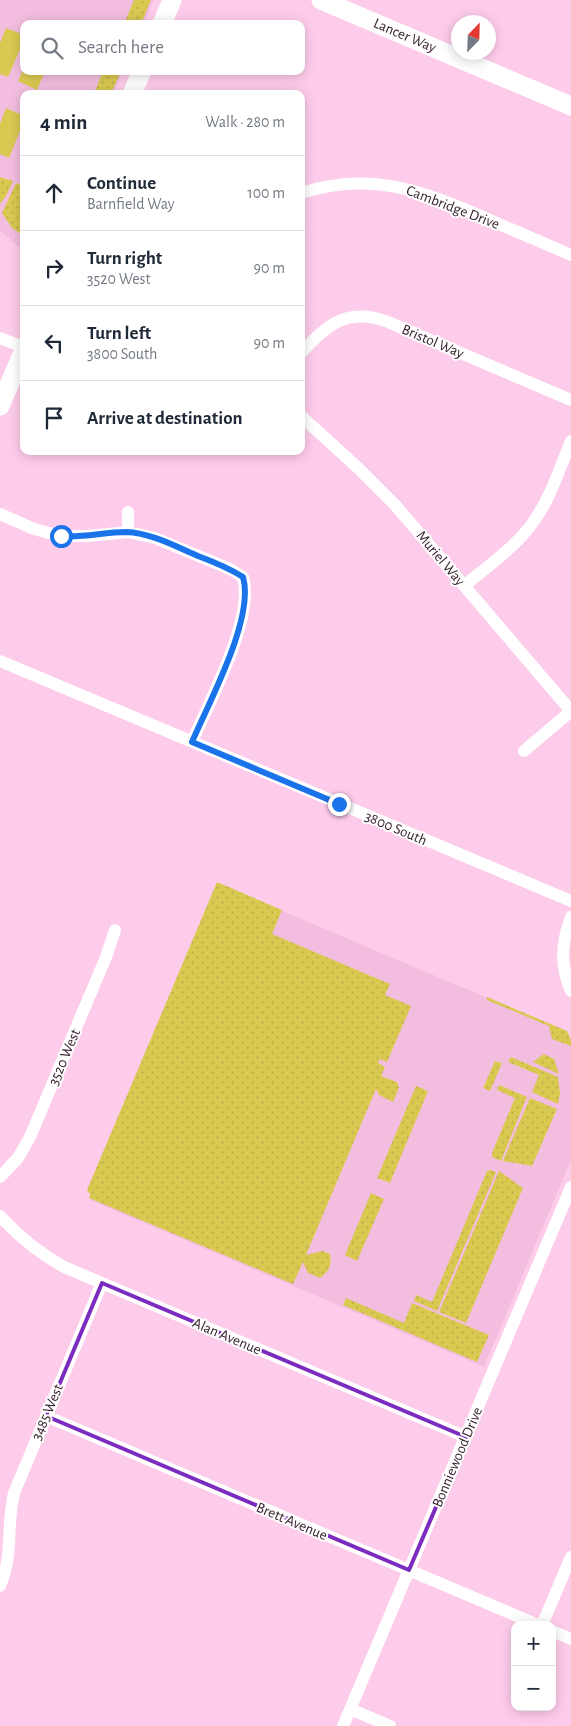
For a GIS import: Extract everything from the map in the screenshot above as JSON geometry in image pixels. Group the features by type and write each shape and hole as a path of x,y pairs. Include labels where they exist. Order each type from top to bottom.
{"street":[{"path":"164,20 172,0"},
{"name":"Lancer Way","path":"321,0 571,106"},
{"path":"134,90 140,75"},
{"name":"Cambridge Drive","path":"305,192 336,185 352,184 381,184 414,190 446,201 571,255"},
{"name":"Bristol Way","path":"305,349 318,334 334,323 353,317 371,317 388,322 571,400"},
{"path":"0,338 20,346"},
{"path":"0,406 20,358"},
{"name":"Muriel Way","path":"305,420 396,506 571,711"},
{"path":"464,586 517,540 535,520 547,497 571,440"},
{"path":"128,512 128,532"},
{"path":"0,514 34,529 61,536 88,536 128,532 164,541 230,569 243,577 246,597 239,631 192,742"},
{"name":"3800 South","path":"0,661 571,901"},
{"path":"524,750 571,711"},
{"path":"571,917 564,936 562,953 564,972 571,991"},
{"name":"3520 West","path":"0,1177 18,1158 26,1144 106,957 115,930"},
{"name":"Bonniewood Drive","path":"343,1726 571,1187"},
{"name":"Alan Avenue","path":"0,1216 23,1240 42,1255 64,1267 466,1437"},
{"name":"3485 West","path":"0,1586 8,1564 5,1545 14,1493 102,1283"},
{"name":"Brett Avenue","path":"46,1416 529,1621"},
{"path":"544,1621 571,1557"},
{"path":"556,1632 571,1638"},
{"path":"350,1709 390,1726"}],"highlighted area":[{"path":"102,1283 466,1437 409,1570 46,1416"}],"shaded area":[{"path":"0,0 154,0 146,20 20,20 20,75 121,75 115,90 20,90 20,248 0,231"},
{"path":"134,0 151,0 143,20 126,20"},
{"path":"6,28 20,33 20,49 8,77 0,74 0,43"},
{"path":"21,75 43,75 37,90 18,81"},
{"path":"101,75 119,75 113,90 96,90"},
{"path":"6,108 20,114 20,131 9,158 0,154 0,124"},
{"path":"0,177 13,181 0,204"},
{"path":"16,183 20,184 20,233 12,228 2,213"},
{"path":"217,882 282,910 272,934 390,984 385,995 411,1006 387,1062 380,1059 378,1063 385,1067 381,1076 397,1082 399,1087 393,1102 379,1095 376,1089 306,1255 323,1251 330,1254 331,1262 329,1268 320,1278 308,1273 303,1262 293,1284 89,1198 90,1194 87,1190"},
{"path":"223,886 568,1032 571,1039 571,1160 484,1367 90,1200"},
{"path":"487,997 567,1031 571,1040 571,1046 552,1039 549,1026 487,1000"},
{"path":"544,1054 554,1059 559,1074 533,1062"},
{"path":"511,1057 558,1077 560,1094 558,1104 532,1092 539,1075 508,1062"},
{"path":"495,1061 502,1063 490,1091 483,1088"},
{"path":"499,1085 527,1097 501,1161 492,1157 492,1153 515,1098 497,1090"},
{"path":"416,1086 428,1091 390,1183 377,1178"},
{"path":"530,1098 557,1109 532,1166 503,1161"},
{"path":"487,1171 496,1172 437,1311 414,1301 416,1295 432,1302"},
{"path":"499,1171 523,1188 466,1323 439,1312"},
{"path":"371,1193 384,1199 357,1261 345,1255"},
{"path":"346,1298 404,1323 412,1303 489,1335 477,1362 343,1305"}],"route":[{"path":"61,536 74,537 128,532 155,538 230,569 243,577 246,597 239,631 192,742 339,804"}]}
